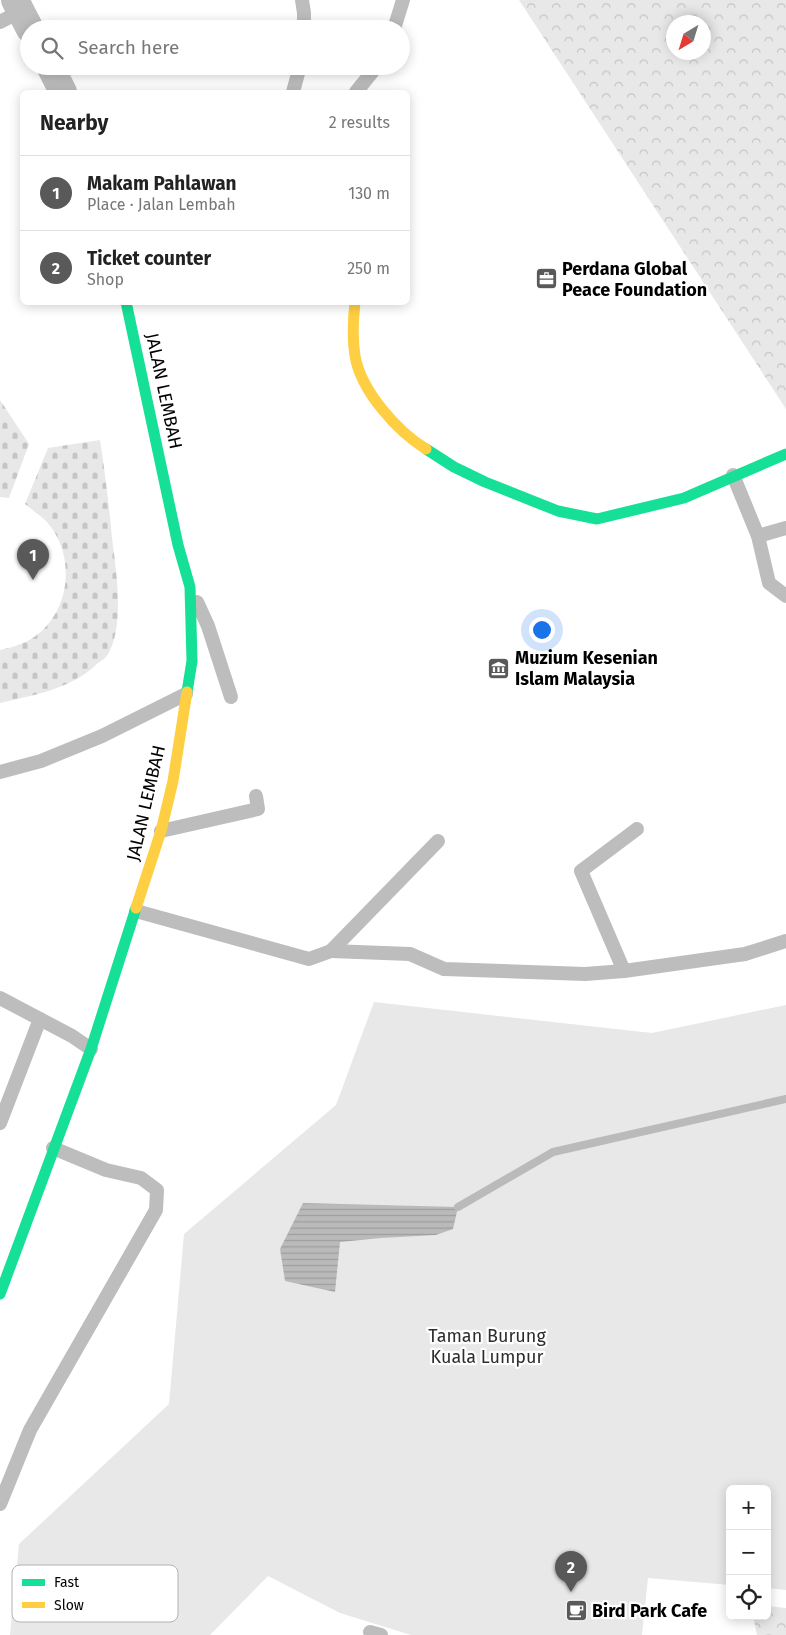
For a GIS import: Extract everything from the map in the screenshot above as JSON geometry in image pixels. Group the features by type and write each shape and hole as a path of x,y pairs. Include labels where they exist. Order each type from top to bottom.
{"street":[{"path":"54,75 62,90"},
{"name":"JALAN LEMBAH","path":"0,1294 91,1049 161,831 173,780 192,660 190,588 178,545 127,305"},
{"path":"355,305 352,330 355,358 367,388 386,415 416,443 454,467 485,482 558,511 597,519 684,498 733,475 786,454"}],"lane":[{"path":"302,0 304,20"},
{"path":"397,20 403,0"},
{"path":"294,90 298,75"},
{"path":"358,90 369,75"},
{"path":"733,475 758,536 769,583 786,596"},
{"path":"758,536 786,528"},
{"path":"190,588 208,626 230,697"},
{"path":"0,772 41,761 102,736 186,694"},
{"path":"161,831 258,809 256,796"},
{"path":"624,971 581,871 637,829"},
{"path":"331,951 438,841"},
{"path":"136,911 309,959 331,951 410,954 444,969 584,974 624,971 745,954 786,941"},
{"path":"0,998 91,1049"},
{"path":"0,1123 5,1092 40,1019"},
{"path":"0,1504 30,1430 156,1210 158,1190 141,1178 106,1170 53,1148"}],"green space":[{"path":"519,0 786,0 786,409"},
{"path":"0,400 29,444 9,498 0,497"},
{"path":"100,440 117,581 118,613 113,642 106,657 76,680 51,690 0,703 0,650 29,640 49,623 58,609 66,579 62,548 55,534 46,521 25,504 48,448"},
{"name":"Taman Burung Kuala Lumpur","path":"374,1002 652,1033 786,1005 786,1590 771,1588 771,1485 726,1485 726,1585 648,1578 642,1635 411,1635 340,1613 268,1576 210,1635 10,1635 12,1615 12,1622 178,1622 178,1565 17,1565 19,1544 169,1404 184,1234 336,1105"},
{"path":"771,1606 786,1608 786,1635 757,1635 754,1620 771,1620"}],"shaded area":[{"path":"303,1203 458,1207 453,1229 436,1235 340,1242 335,1292 285,1281 280,1249"}],"waterway":[{"path":"458,1207 553,1152 786,1099"}],"traffic: fast":[{"path":"127,305 178,545 190,587 192,661 187,692"},
{"path":"426,449 454,467 485,482 558,511 597,519 684,498 786,454"},
{"path":"0,1294 91,1049 136,908"}],"traffic: slow":[{"path":"355,305 354,349 365,383 372,396 392,421 426,449"},
{"path":"136,908 161,831 173,781 187,692"}],"place":[{"name":"Perdana Global Peace Foundation","path":"546,279"},
{"name":"Makam Pahlawan","path":"33,580"},
{"name":"Muzium Kesenian Islam Malaysia","path":"499,668"},
{"name":"Ticket counter","path":"571,1592"},
{"name":"Bird Park Cafe","path":"576,1611"}]}
